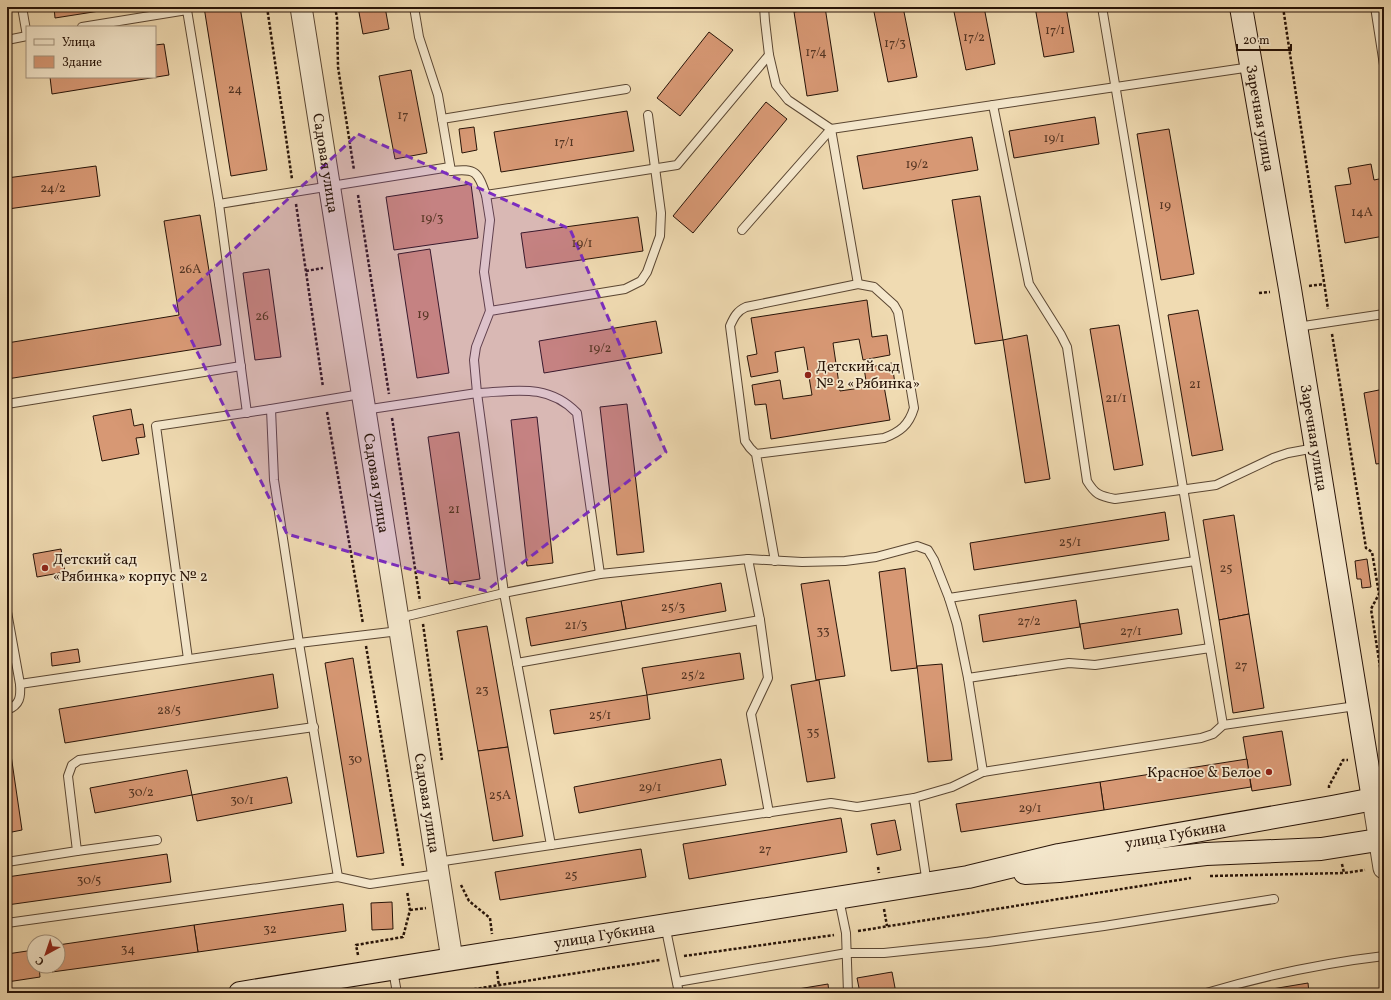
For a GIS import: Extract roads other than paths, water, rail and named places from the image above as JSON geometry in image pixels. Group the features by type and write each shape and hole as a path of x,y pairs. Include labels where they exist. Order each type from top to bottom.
{"main road":[{"name":"Заречная улица","path":"1241,7 1296,327 1358,705 1379,798"},
{"name":"улица Губкина","path":"240,993 968,877 1059,854 1324,809 1379,798"},
{"name":"улица Губкина","path":"968,877 1059,871 1206,854 1320,849 1382,840"}],"street":[{"name":"Садовая улица","path":"301,7 398,625 443,865 452,959"},
{"name":"Заречная улица","path":"1379,798 1384,868"}],"lane":[{"path":"22,7 26,30"},
{"path":"414,7 419,37 438,95 451,171 465,170 472,172 480,178 486,195 490,220 484,272 490,311 476,347 474,360 477,393 504,593 551,845"},
{"path":"764,7 764,21 769,55 776,85 788,100 831,129 858,284"},
{"path":"1102,7 1223,725"},
{"path":"1375,7 1384,65"},
{"path":"88,26 187,10 219,204 247,413"},
{"path":"7,40 26,36"},
{"path":"486,195 656,170 677,165 769,55"},
{"path":"742,230 831,129 1251,67"},
{"path":"442,120 626,89"},
{"path":"993,105 1029,284 1067,347 1087,481 1094,492 1102,497 1115,499 1216,485 1273,458 1288,453 1315,448"},
{"path":"490,311 625,288 641,281 647,272 660,236 661,213 648,115"},
{"path":"219,204 450,167"},
{"path":"756,454 884,438 895,434 904,428 911,417 914,408 898,312 894,305 874,287 858,284 746,307 739,310 730,326 745,441 756,454 775,561"},
{"path":"1296,327 1384,314"},
{"path":"7,404 241,366"},
{"path":"188,659 156,426 325,400 363,402 390,406 477,393 526,390 542,392 568,403 577,413 600,574"},
{"path":"272,409 274,480 299,643 338,877"},
{"path":"20,684 299,643 364,635 398,625 422,612 504,593 600,574 748,559 802,562 845,561 876,557 917,546 928,550 931,555 949,598 957,624 959,642 968,678 983,772"},
{"path":"748,559 760,620 768,678 751,714 769,812"},
{"path":"949,598 1195,560"},
{"path":"7,612 21,696 17,703 7,710"},
{"path":"517,663 760,620"},
{"path":"968,678 1069,663 1094,665 1210,648"},
{"path":"7,923 338,877 370,884 405,879 443,865 551,845 831,803 857,806 914,798 952,787 983,772 1201,738 1213,734 1223,725 1358,705"},
{"path":"77,852 68,776 72,765 79,760 314,727"},
{"path":"914,798 927,884"},
{"path":"7,862 157,840"},
{"path":"839,898 846,933 848,993"},
{"path":"677,982 847,953 884,953 988,942 1104,926 1274,899"},
{"path":"665,925 679,993"},
{"path":"1206,993 1286,973 1350,960 1384,956"},
{"path":"393,969 397,993"}],"place":[{"name":"Детский сад № 2 «Рябинка»","path":"808,375"},
{"name":"Детский сад «Рябинка» корпус № 2","path":"45,568"},
{"name":"Красное & Белое","path":"1269,772"}]}
